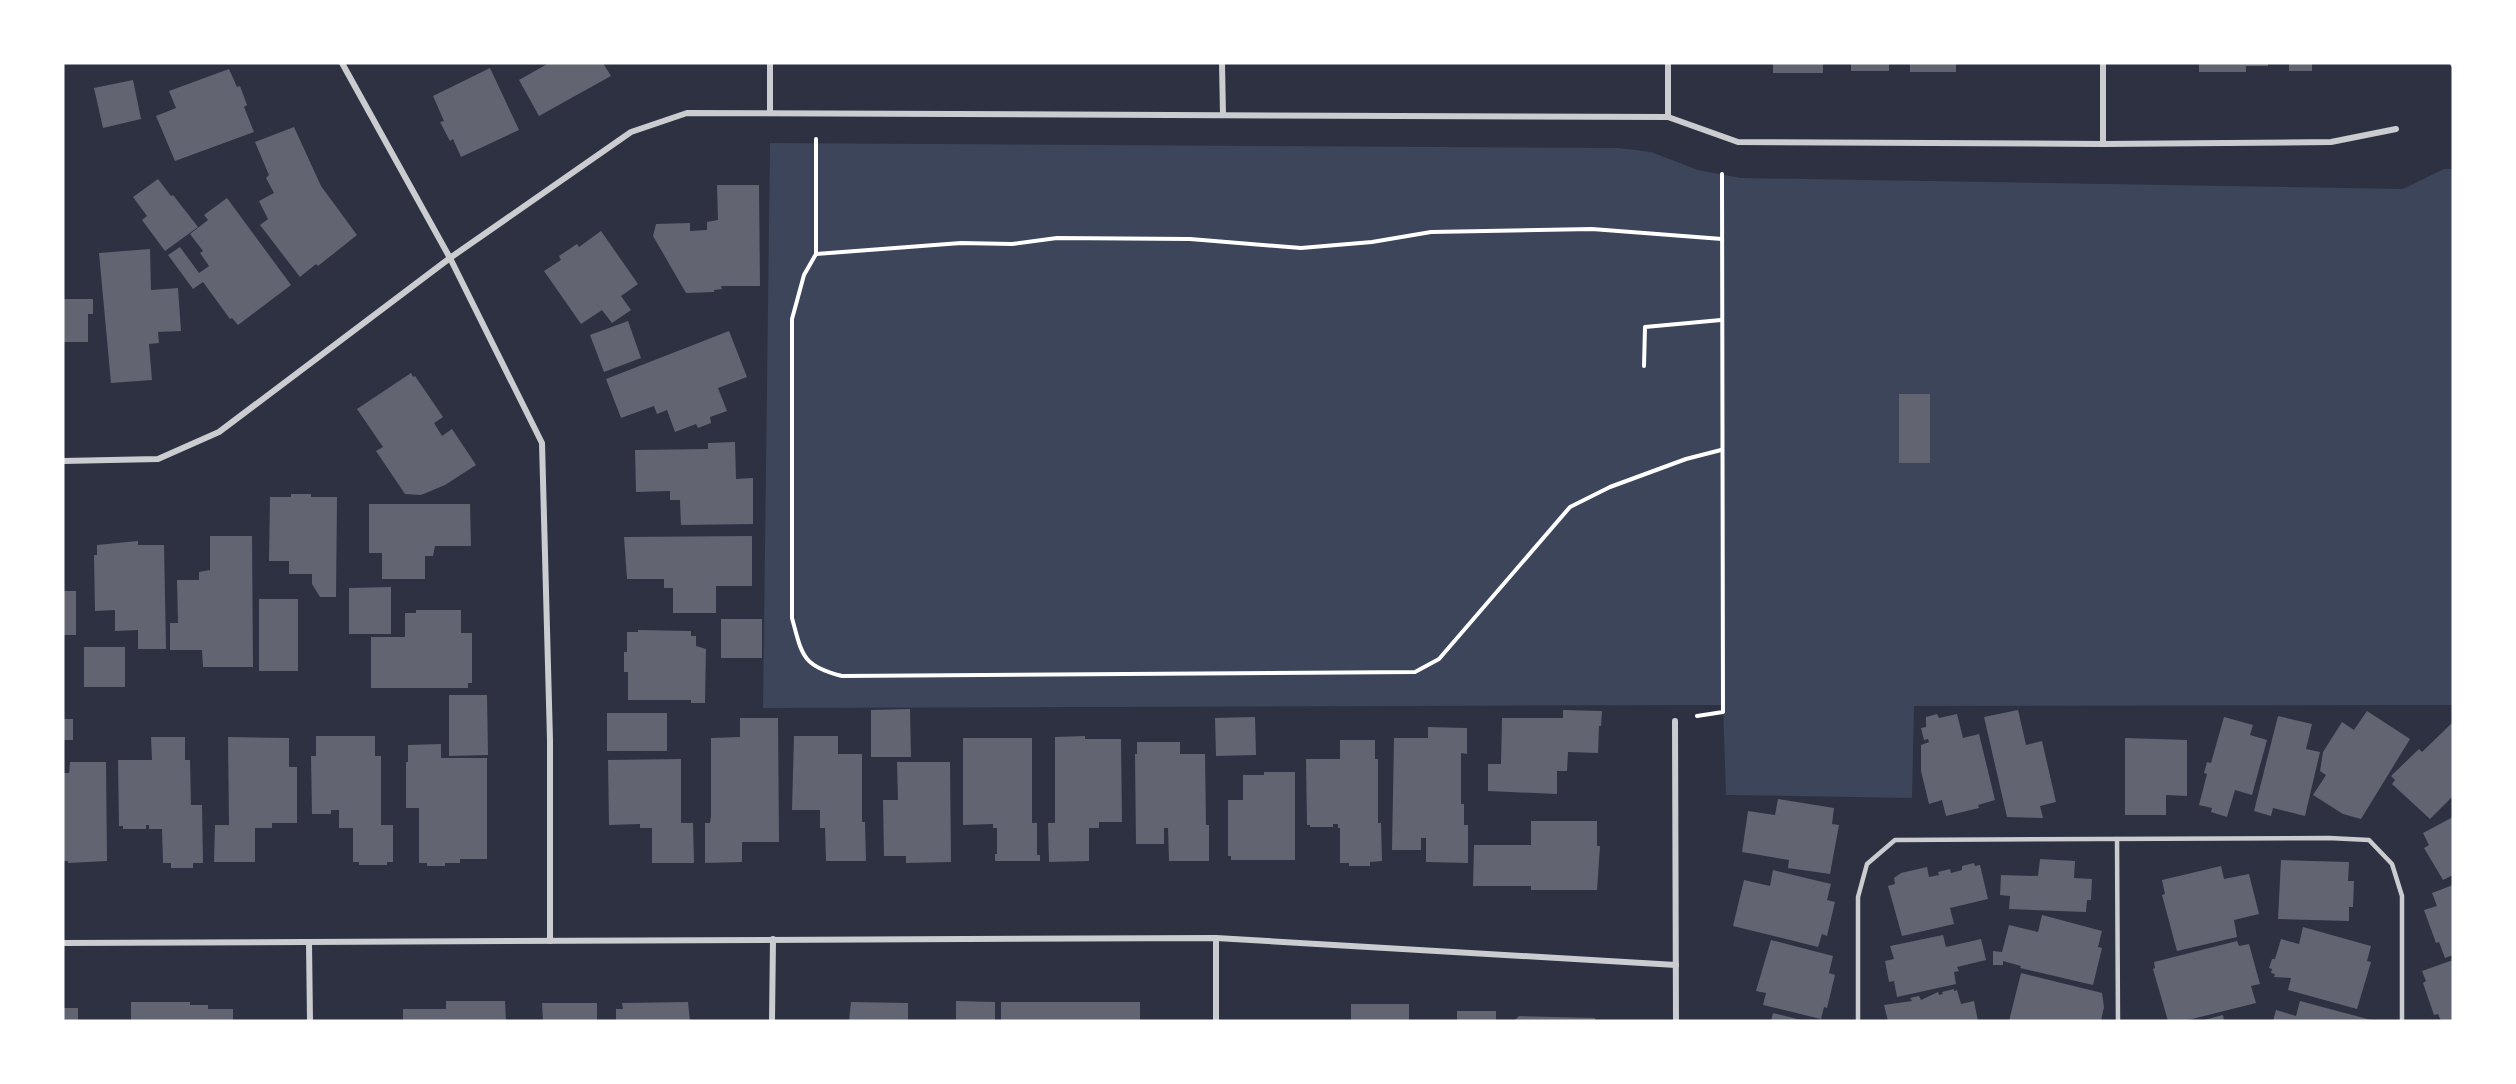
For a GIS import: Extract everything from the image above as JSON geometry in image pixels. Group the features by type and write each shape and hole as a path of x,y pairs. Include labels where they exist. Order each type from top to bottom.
{"street":[{"path":"342,63 450,258 542,442 550,740 550,940"},
{"path":"770,63 770,113"},
{"path":"1222,63 1223,115"},
{"path":"1668,63 1668,117"},
{"path":"2103,63 2103,144"},
{"path":"63,461 158,459 219,432 450,258 631,132 687,113 1668,117 1723,138 1738,141 2103,144 2331,141 2396,129"},
{"path":"1675,720 1676,1021"},
{"path":"63,943 1216,938 1676,964"},
{"path":"1216,938 1216,1021"},
{"path":"772,1021 773,939"},
{"path":"309,942 310,1021"}],"lane":[{"path":"1858,1021 1858,897 1867,864 1895,840 2329,838 2369,840 2392,864 2402,896 2402,1021"},
{"path":"2117,839 2118,1021"}],"path":[{"path":"816,140 816,254 804,275 792,319 792,618 802,654 820,670 842,676 1415,672 1439,659 1570,507 1610,488 1686,459 1721,450"},
{"path":"1709,714 1723,712 1722,174"},
{"path":"816,254 961,243 1012,244 1057,238 1190,239 1301,248 1372,242 1443,232 1592,229 1722,239"},
{"path":"1644,366 1645,327 1721,320"}],"shaded area":[{"path":"770,143 1619,148 1651,152 1698,170 1741,178 2403,189 2444,169 2453,169 2453,705 1914,706 1912,798 1726,795 1723,705 763,708"}],"building":[{"path":"549,63 603,63 611,76 539,116 519,80"},
{"path":"1773,63 1823,63 1823,73 1773,73"},
{"path":"1851,63 1889,63 1889,71 1851,71"},
{"path":"1910,63 1956,63 1956,72 1910,72"},
{"path":"2199,63 2268,63 2268,66 2246,66 2246,72 2199,72"},
{"path":"2289,63 2312,63 2312,71 2289,71"},
{"path":"490,68 519,130 461,157 453,139 450,141 440,122 444,121 433,96"},
{"path":"229,69 237,87 240,86 247,105 244,107 254,132 175,161 156,116 176,108 169,91"},
{"path":"133,80 141,119 103,128 94,88"},
{"path":"294,127 321,186 357,235 318,266 316,264 300,277 260,225 268,219 259,201 274,193 266,178 269,175 255,142"},
{"path":"158,179 198,227 165,251 142,220 147,216 133,197"},
{"path":"717,185 759,185 760,286 721,286 722,289 714,290 714,292 686,293 653,236 656,224 690,223 690,231 707,230 707,222 718,220"},
{"path":"227,198 291,285 238,325 232,318 230,319 203,282 193,289 168,255 180,247 199,273 209,266 200,253 203,251 190,234 208,220 204,215"},
{"path":"601,231 638,284 621,296 631,310 612,323 602,310 581,324 544,271 561,260 559,256 577,244 579,247"},
{"path":"150,249 151,290 178,288 181,331 158,332 159,343 149,344 152,380 111,383 99,253"},
{"path":"63,299 93,299 93,314 88,314 88,342 63,342"},
{"path":"628,321 641,358 604,372 590,335"},
{"path":"729,331 747,377 718,388 727,411 710,417 711,423 698,428 696,424 675,432 667,410 657,414 654,406 621,418 606,379"},
{"path":"411,373 443,417 434,423 442,436 452,429 476,465 445,485 421,495 405,494 376,451 383,447 357,409"},
{"path":"1899,394 1930,394 1930,463 1899,463"},
{"path":"735,442 736,479 753,478 753,524 681,525 680,500 670,500 670,491 636,492 635,450 708,449 708,443"},
{"path":"291,494 337,497 336,597 320,597 312,584 312,574 289,574 289,561 269,561 270,497 291,497"},
{"path":"369,504 470,504 471,546 435,546 433,556 425,556 425,579 382,579 382,553 369,553"},
{"path":"210,536 252,536 253,667 203,667 202,650 170,650 170,623 178,623 177,580 199,580 199,572 210,570"},
{"path":"752,536 752,586 716,586 716,613 673,613 673,588 664,588 664,579 627,579 624,537"},
{"path":"138,541 138,545 164,545 166,649 138,649 138,630 115,631 115,610 95,611 94,555 97,555 97,545"},
{"path":"391,587 391,634 349,634 349,588"},
{"path":"63,591 76,591 76,635 63,635"},
{"path":"259,599 298,599 298,671 259,671"},
{"path":"416,610 461,610 461,633 472,633 472,683 468,683 468,688 371,688 371,637 405,637 405,613 416,613"},
{"path":"721,619 762,619 762,658 721,658"},
{"path":"638,630 691,631 691,636 696,636 696,646 706,649 705,703 691,703 691,700 628,700 628,672 624,672 624,652 627,652 627,632 638,632"},
{"path":"84,647 125,647 125,687 84,687"},
{"path":"449,695 487,695 488,755 449,756"},
{"path":"910,709 911,757 871,757 871,710"},
{"path":"1563,710 1602,711 1598,753 1568,752 1567,771 1557,771 1557,794 1488,791 1488,764 1501,764 1502,718 1563,718"},
{"path":"2018,710 2026,745 2042,741 2056,802 2040,806 2043,818 2007,817 1984,717"},
{"path":"2367,711 2410,739 2361,819 2343,814 2313,795 2326,775 2320,771 2323,752 2342,722 2354,730"},
{"path":"607,713 667,713 667,751 607,751"},
{"path":"1937,714 1939,718 1957,714 1963,738 1979,734 1995,800 1978,805 1979,808 1946,816 1942,800 1929,804 1921,771 1921,745 1929,742 1928,739 1924,740 1921,728 1926,727 1926,717"},
{"path":"2278,716 2312,724 2306,749 2320,752 2305,816 2273,808 2271,816 2254,811"},
{"path":"1255,717 1256,755 1216,756 1215,718"},
{"path":"2224,717 2253,725 2250,735 2267,740 2252,795 2235,790 2227,817 2211,812 2212,808 2199,805 2207,774 2204,773 2207,762 2211,763"},
{"path":"740,718 778,718 779,842 742,842 742,862 705,863 705,823 710,823 711,816 711,738 740,737"},
{"path":"63,719 73,719 73,740 63,740"},
{"path":"2453,722 2453,796 2430,819 2392,784 2395,780 2391,776 2419,749 2422,752"},
{"path":"1428,727 1467,728 1467,754 1461,753 1461,804 1464,804 1464,825 1468,825 1468,863 1426,862 1426,838 1421,838 1421,850 1392,850 1394,738 1428,738"},
{"path":"316,736 375,736 375,756 381,756 381,825 393,825 393,862 387,862 387,865 359,865 359,862 353,862 353,828 339,828 339,810 331,810 331,814 312,814 311,756 316,756"},
{"path":"794,736 838,736 838,754 862,754 862,822 865,822 866,861 826,861 825,828 820,828 820,810 792,810"},
{"path":"1085,736 1085,739 1121,739 1122,822 1099,822 1099,828 1089,828 1089,861 1049,862 1048,823 1055,823 1055,737"},
{"path":"151,737 185,737 185,760 190,760 191,805 202,805 203,863 193,863 193,868 171,868 171,863 163,863 162,829 149,829 149,825 146,825 146,829 123,829 123,826 119,826 118,760 152,760"},
{"path":"228,737 289,738 289,767 297,767 297,823 272,823 272,828 255,828 255,862 214,862 215,825 229,825"},
{"path":"963,738 1032,738 1032,823 1037,823 1037,855 1040,855 1040,861 995,861 997,828 993,828 993,824 963,825"},
{"path":"2125,738 2187,740 2187,796 2166,795 2166,815 2125,815"},
{"path":"1340,740 1375,740 1375,759 1378,759 1378,823 1381,823 1382,861 1370,862 1370,866 1349,866 1349,863 1340,863 1338,824 1333,824 1333,827 1307,825 1306,759 1340,759"},
{"path":"1137,742 1180,742 1180,754 1205,754 1209,861 1169,861 1168,828 1164,828 1164,844 1136,844 1135,754 1137,754"},
{"path":"441,744 441,758 487,758 487,859 460,859 460,863 445,863 445,866 427,866 427,863 419,863 419,808 406,808 408,745"},
{"path":"681,759 681,823 693,823 694,863 652,863 652,828 640,828 640,824 609,825 608,760"},
{"path":"70,762 106,762 107,861 68,863 68,861 63,861 63,773 69,773"},
{"path":"897,762 950,762 951,862 906,863 906,856 884,856 883,800 898,800"},
{"path":"1264,772 1295,772 1295,860 1231,860 1231,856 1228,856 1228,800 1243,800 1243,775 1264,775"},
{"path":"1778,799 1834,808 1832,824 1839,825 1830,874 1788,868 1789,860 1742,852 1748,811 1775,815"},
{"path":"2453,817 2453,875 2443,880 2424,848 2429,845 2423,833"},
{"path":"1531,821 1597,821 1597,846 1600,846 1597,890 1531,890 1531,886 1473,886 1474,845 1531,845"},
{"path":"2040,859 2075,861 2074,878 2092,879 2091,900 2087,900 2086,912 2009,909 2010,896 2000,895 2001,875 2038,876"},
{"path":"2281,860 2349,862 2348,881 2354,881 2353,907 2349,907 2349,921 2278,919"},
{"path":"1974,863 1975,866 1980,865 1988,899 1950,908 1954,924 1902,936 1888,886 1895,884 1894,878 1901,873 1927,867 1929,877 1950,869 1951,873 1962,870 1962,866"},
{"path":"2221,866 2224,879 2249,874 2259,914 2234,920 2237,937 2177,951 2162,895 2165,894 2162,880"},
{"path":"1773,870 1831,884 1827,900 1835,902 1827,936 1822,934 1818,947 1733,926 1744,880 1770,886"},
{"path":"2453,885 2453,955 2445,958 2439,942 2436,943 2424,910 2437,906 2432,893"},
{"path":"2042,915 2102,931 2098,947 2102,948 2093,985 2020,968 2021,966 2003,961 2003,965 1993,965 1993,951 2002,952 2009,925 2038,932"},
{"path":"2303,927 2371,946 2367,961 2371,962 2357,1009 2288,990 2291,978 2274,977 2275,974 2271,973 2272,969 2269,968 2272,959 2275,959 2281,939 2299,944"},
{"path":"1943,935 1946,947 1981,939 1986,960 1957,967 1959,971 1954,972 1956,984 1897,997 1894,981 1889,982 1885,961 1894,959 1890,946"},
{"path":"1771,940 1833,956 1829,973 1835,975 1827,1008 1824,1007 1821,1019 1763,1005 1766,993 1756,991"},
{"path":"2237,941 2239,946 2249,944 2260,984 2251,986 2256,1003 2184,1021 2168,1021 2153,969 2155,968 2154,962"},
{"path":"2453,960 2453,1021 2441,1021 2438,1014 2434,1015 2423,983 2426,981 2422,971"},
{"path":"2021,973 2102,993 2104,1007 2101,1021 2009,1021"},
{"path":"1954,989 1954,991 1957,990 1961,1004 1974,1001 1978,1021 1888,1021 1884,1005 1912,1001 1910,998 1919,996 1921,1000 1938,992 1939,995"},
{"path":"446,1001 505,1001 506,1021 403,1021 403,1009 446,1009"},
{"path":"956,1001 995,1002 995,1021 956,1021"},
{"path":"2300,1001 2371,1021 2273,1021 2276,1010 2296,1016"},
{"path":"131,1002 190,1002 190,1005 208,1005 208,1009 233,1009 233,1021 131,1021"},
{"path":"688,1002 690,1021 616,1021 616,1009 623,1009 622,1003"},
{"path":"851,1002 908,1003 908,1021 849,1021"},
{"path":"1001,1002 1140,1002 1140,1021 1001,1021"},
{"path":"542,1003 597,1003 597,1021 543,1021"},
{"path":"1351,1004 1409,1004 1409,1021 1351,1021"},
{"path":"63,1008 78,1008 78,1021 63,1021"},
{"path":"1457,1011 1496,1011 1496,1021 1457,1021"},
{"path":"1773,1013 1801,1020 1801,1021 1771,1021"},
{"path":"2223,1015 2224,1021 2204,1021 2204,1020"},
{"path":"1519,1016 1595,1018 1595,1021 1514,1021"}]}
